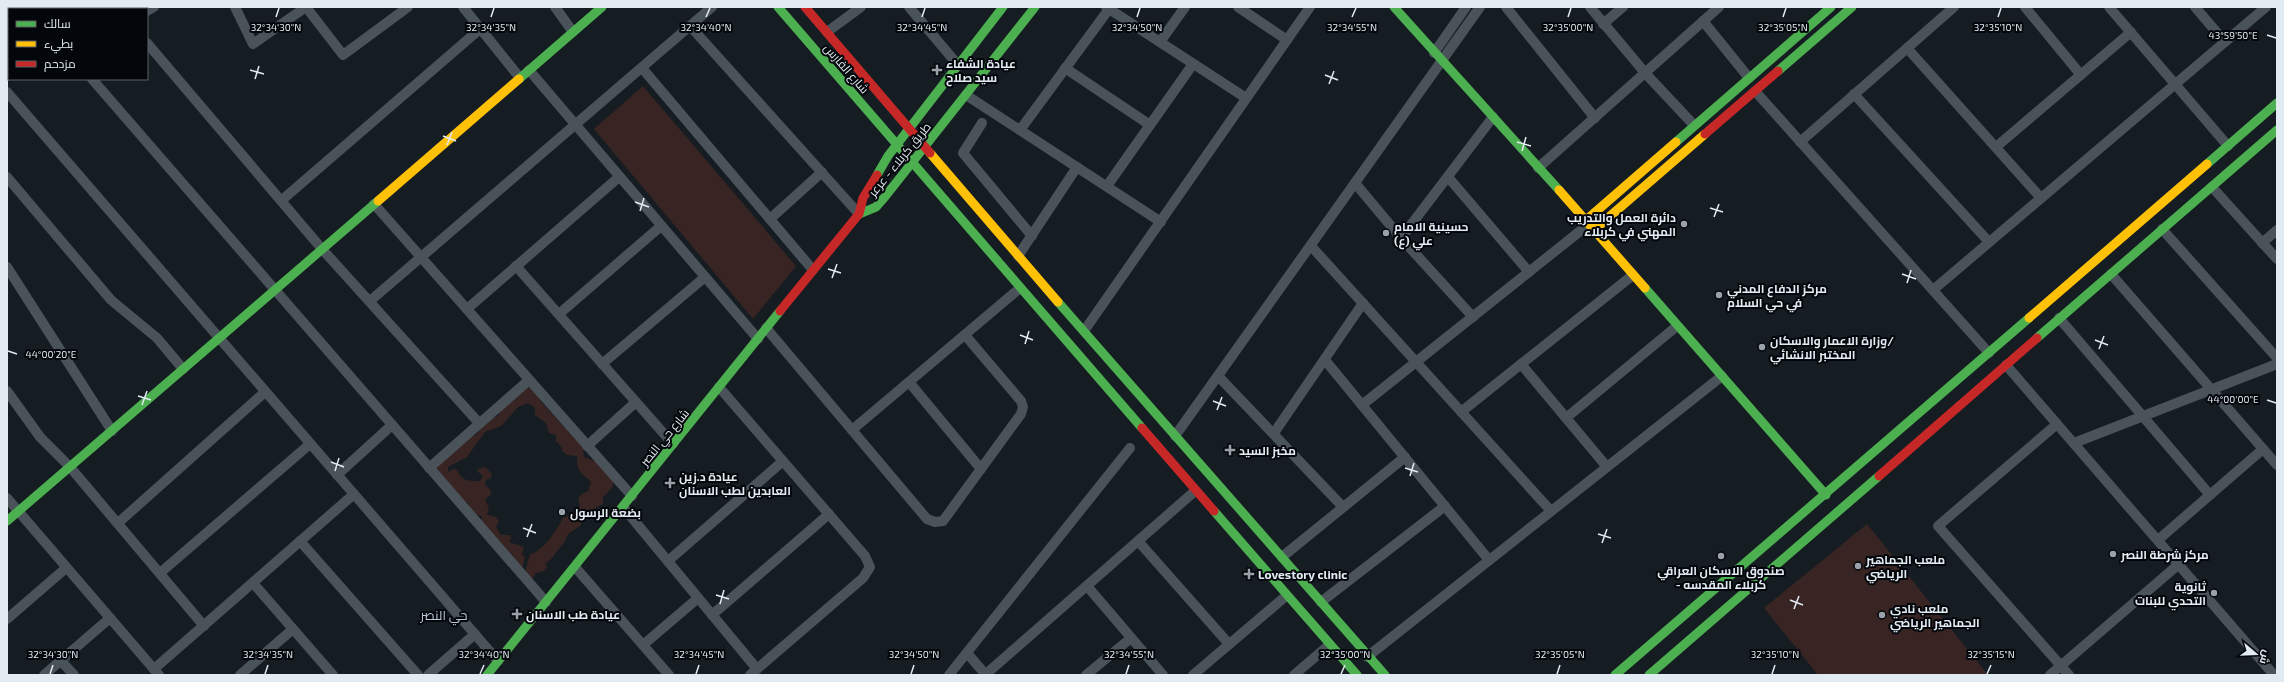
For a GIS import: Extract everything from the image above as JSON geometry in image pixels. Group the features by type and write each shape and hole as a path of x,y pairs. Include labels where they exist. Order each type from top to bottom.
{"main road":[{"path":"7,522 602,7"},
{"name":"شارع الفارس","path":"778,7 1286,596 1357,675"},
{"name":"شارع الفارس","path":"805,7 1018,256 1282,557 1367,657 1385,675"},
{"name":"طريق كربلاء - عرعر","path":"859,214 876,207 944,123 1034,7"},
{"path":"1394,7 1589,225 1826,495"},
{"path":"1589,225 1599,209 1831,7"},
{"path":"1589,225 1606,220 1852,7"},
{"name":"طريق كربلاء - عرعر","path":"859,214 863,198 897,145 1001,8"},
{"path":"1808,27 1807,32 1809,37 1816,38"},
{"path":"1798,36 1805,37 1807,42 1806,47"},
{"path":"868,112 876,116 882,114 887,106 885,100"},
{"path":"1649,675 1883,458 1897,434 2277,103"},
{"path":"893,109 908,115 915,115 922,111"},
{"path":"944,123 938,146 945,170"},
{"path":"1615,675 1826,495 1883,458 1909,449 2277,130"},
{"path":"2196,174 2198,185 2210,188"},
{"path":"2175,192 2184,198 2186,208"},
{"path":"956,215 955,206 957,203 965,199 973,203"},
{"path":"1599,209 1598,216 1606,220"},
{"name":"شارع حي النصر","path":"487,675 859,214"},
{"path":"1897,434 1899,444 1909,449"}],"street":[{"path":"235,7 254,44 306,7 343,55 408,7"},
{"path":"463,7 520,78"},
{"path":"555,7 573,32"},
{"path":"370,301 712,7"},
{"path":"827,32 861,7"},
{"path":"909,7 958,65"},
{"path":"1160,42 1185,7"},
{"path":"1238,7 1287,40"},
{"path":"1084,331 1310,7"},
{"path":"1434,53 1466,7"},
{"path":"1175,436 1480,7"},
{"path":"1506,7 1595,118"},
{"path":"1590,7 1646,74 1691,122"},
{"path":"1603,24 1622,7"},
{"path":"1538,168 1646,74 1719,7"},
{"path":"1800,142 1954,7"},
{"path":"2025,7 2081,75"},
{"path":"2109,7 2228,146"},
{"path":"2195,7 2225,42"},
{"path":"1933,290 2266,7"},
{"path":"1020,130 1107,8 1246,98"},
{"path":"1702,21 1749,78"},
{"path":"690,26 859,214"},
{"path":"282,200 480,29"},
{"path":"1996,147 2131,32"},
{"path":"148,44 282,200 322,249 479,423"},
{"path":"1907,48 2041,198"},
{"path":"1107,186 1193,64"},
{"path":"642,68 813,270"},
{"path":"1065,68 1150,125"},
{"path":"529,70 758,339"},
{"path":"93,80 546,602"},
{"path":"1755,91 1989,353"},
{"path":"7,92 498,661"},
{"path":"1854,94 1989,242"},
{"path":"966,95 1161,222"},
{"path":"1401,238 1493,117"},
{"path":"982,123 963,153 1032,236"},
{"path":"1018,256 1077,167"},
{"path":"770,219 822,172"},
{"path":"7,177 110,300 156,338 184,369"},
{"path":"466,308 619,177"},
{"path":"1448,177 1529,272"},
{"path":"1356,183 1401,238 1473,317"},
{"path":"2210,188 2277,259"},
{"path":"374,204 632,496"},
{"path":"1362,405 1589,225"},
{"path":"559,314 661,226"},
{"path":"2162,229 2277,358"},
{"path":"2262,243 2277,230"},
{"path":"1311,246 1551,511"},
{"path":"516,266 673,444"},
{"path":"7,267 112,431"},
{"path":"2110,274 2277,465"},
{"path":"1461,412 1633,275"},
{"path":"602,364 705,277"},
{"path":"852,430 1020,288"},
{"path":"1274,433 1363,303"},
{"path":"2059,318 2210,495"},
{"path":"1566,418 1677,326"},
{"path":"766,328 928,519 935,522 943,521 1021,414 1024,407 1021,401 964,335"},
{"path":"1325,360 1490,560"},
{"path":"1521,364 1607,467"},
{"path":"2074,443 2277,364"},
{"path":"2006,365 2274,675"},
{"path":"1218,376 1344,507"},
{"path":"1367,657 1722,376"},
{"path":"429,468 529,380"},
{"path":"909,382 981,469"},
{"path":"622,507 712,615 754,672 868,572 870,567 865,556 719,388"},
{"path":"7,391 40,437 70,467 204,626"},
{"path":"118,523 265,392"},
{"path":"587,446 636,402"},
{"path":"2057,424 1938,526 2069,675"},
{"path":"337,475 392,425"},
{"path":"160,573 310,444"},
{"path":"949,675 1130,448"},
{"path":"2158,540 2263,449"},
{"path":"1282,557 1405,457"},
{"path":"668,561 783,461"},
{"path":"967,653 986,675 1196,491"},
{"path":"7,498 157,672 204,626 354,494"},
{"path":"1321,602 1445,506"},
{"path":"712,615 829,514"},
{"path":"1138,541 1230,644"},
{"path":"300,542 418,675"},
{"path":"2050,675 2179,564"},
{"path":"575,566 669,675"},
{"path":"7,619 66,568"},
{"path":"253,583 334,675"},
{"path":"1087,586 1163,675"},
{"path":"1193,675 1286,596"},
{"path":"643,645 698,598"},
{"path":"44,675 110,618"},
{"path":"240,675 293,629"},
{"path":"428,675 475,634"},
{"path":"1086,675 1131,638"},
{"path":"1294,675 1329,645"},
{"path":"61,661 74,675"}],"shaded area":[{"path":"643,86 796,266 753,319 594,129"},
{"path":"526,385 530,389 536,388 541,402 583,447 584,457 599,463 614,480 612,488 603,497 603,504 588,512 580,526 568,534 565,541 551,559 545,564 547,567 544,571 535,573 533,579 524,573 531,554 536,552 545,544 563,518 577,513 580,505 578,498 588,491 591,482 579,469 577,456 567,455 562,451 561,446 556,441 556,435 549,433 546,423 535,415 535,408 528,403 518,407 501,426 485,432 467,457 448,467 448,472 453,469 457,470 463,478 469,480 480,481 483,476 477,471 478,469 485,467 492,474 491,478 486,480 485,484 491,491 490,496 485,499 489,509 487,515 496,517 499,521 496,527 501,535 510,535 511,539 509,542 524,547 522,555 525,556 522,570 514,561 514,556 480,526 482,516 472,514 468,503 458,501 457,492 435,469 463,440 476,435 487,420 498,416 506,403"},
{"name":"ملعب الجماهير الرياضي","path":"1867,524 1988,675 1818,675 1764,608"}],"traffic: fast":[{"path":"519,79 602,7"},
{"path":"778,7 1142,428"},
{"path":"877,175 888,156 1003,7"},
{"path":"859,214 876,207 884,198 1035,7"},
{"path":"1394,7 1559,190"},
{"path":"1676,142 1831,7"},
{"path":"1778,71 1852,7"},
{"path":"2207,164 2277,103"},
{"path":"2037,338 2277,130"},
{"path":"7,521 378,201"},
{"path":"1645,288 1826,495"},
{"path":"1058,302 1385,675"},
{"path":"487,675 780,311"},
{"path":"1615,675 2029,318"},
{"path":"1649,675 1879,476"},
{"path":"1214,511 1357,675"}],"traffic: slow":[{"path":"378,201 519,79"},
{"path":"1594,230 1705,134"},
{"path":"1585,221 1676,142"},
{"path":"930,153 1058,302"},
{"path":"2029,318 2207,164"},
{"path":"1559,190 1645,288"}],"traffic: jam":[{"path":"805,7 930,153"},
{"path":"1705,134 1778,71"},
{"path":"780,311 859,214 863,198 877,175"},
{"path":"1879,476 2037,338"},
{"path":"1142,428 1214,511"}],"place":[{"name":"عيادة الشفاء سيد صلاح","path":"937,70"},
{"name":"دائرة العمل والتدريب المهني في كربلاء","path":"1684,224"},
{"name":"حسينية الامام علي (ع)","path":"1386,233"},
{"name":"مركز الدفاع المدني في حي السلام","path":"1719,295"},
{"name":"وزارة الاعمار والاسكان/ المختبر الانشائي","path":"1762,347"},
{"name":"مخبز السيد","path":"1230,450"},
{"name":"عيادة د.زين العابدين لطب الاسنان","path":"670,483"},
{"name":"بضعة الرسول","path":"562,512"},
{"name":"مركز شرطة النصر","path":"2113,554"},
{"name":"صندوق الاسكان العراقي - كربلاء المقدسه","path":"1721,556"},
{"name":"ملعب الجماهير الرياضي","path":"1858,566"},
{"name":"Lovestory clinic","path":"1249,574"},
{"name":"ثانوية التحدي للبنات","path":"2214,593"},
{"name":"عيادة طب الاسنان","path":"517,614"},
{"name":"ملعب نادي الجماهير الرياضي","path":"1882,615"}],"district":[{"name":"حي النصر","path":"444,615"}]}
